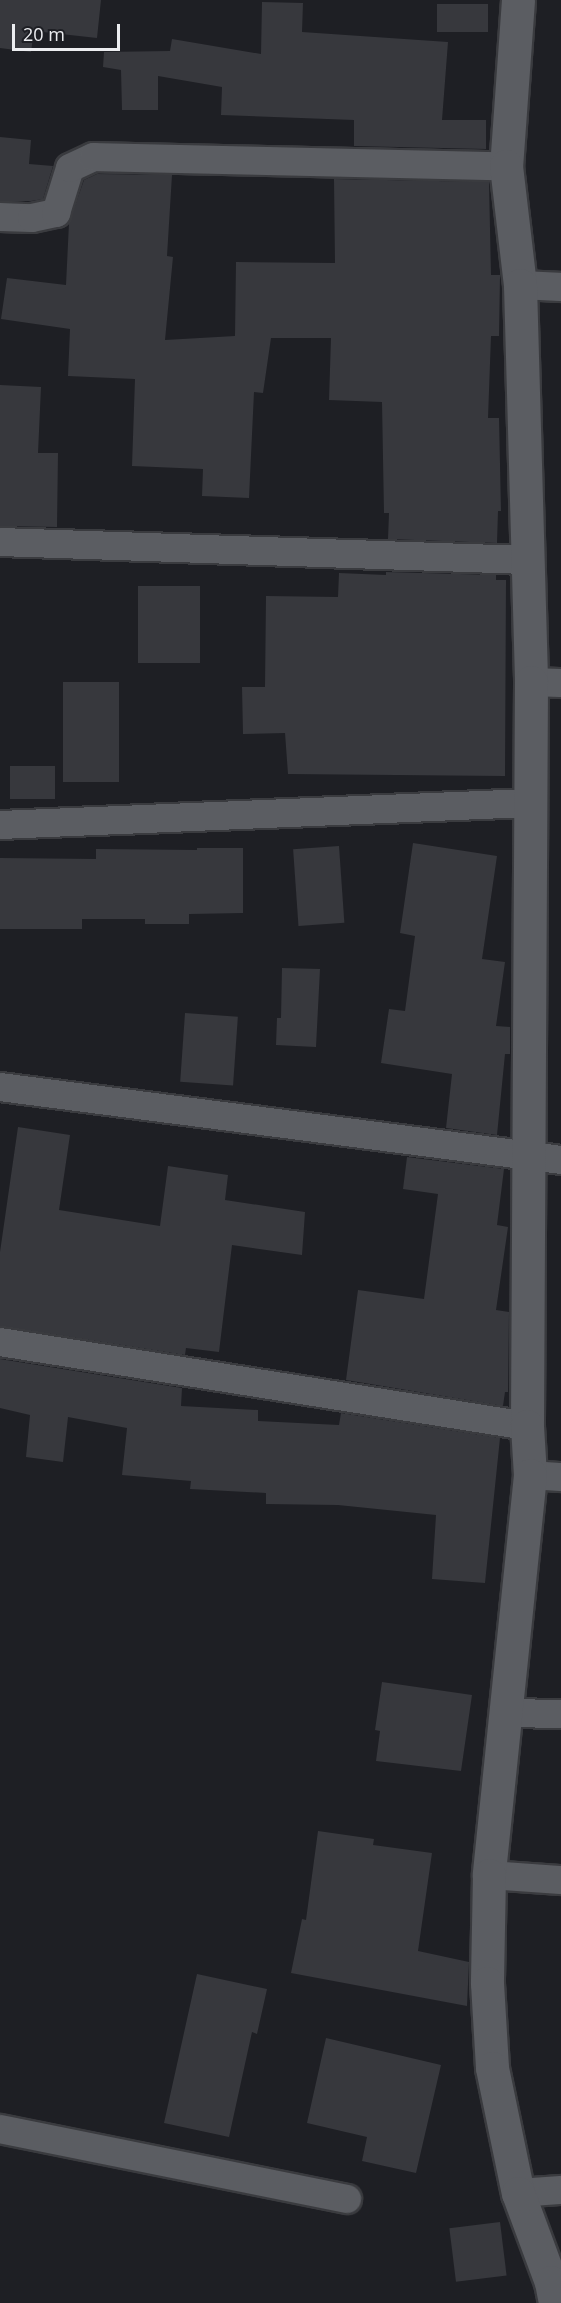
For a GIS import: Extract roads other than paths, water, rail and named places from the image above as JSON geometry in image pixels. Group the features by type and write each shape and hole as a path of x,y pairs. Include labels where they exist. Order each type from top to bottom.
{"street":[{"path":"518,0 506,166 520,285 526,560 546,683 529,804 527,1426 545,1476 506,1713 489,1875 487,1983 492,2068 518,2193 550,2282 555,2303"},
{"path":"0,217 32,218 56,213 70,168 94,157 506,166"},
{"path":"520,285 561,287"},
{"path":"0,542 526,560"},
{"path":"0,825 529,804"},
{"path":"0,1087 561,1160"},
{"path":"0,1342 527,1426"},
{"path":"506,1713 561,1714"},
{"path":"489,1875 561,1880"},
{"path":"0,2129 347,2199"},
{"path":"518,2193 561,2190"}]}
